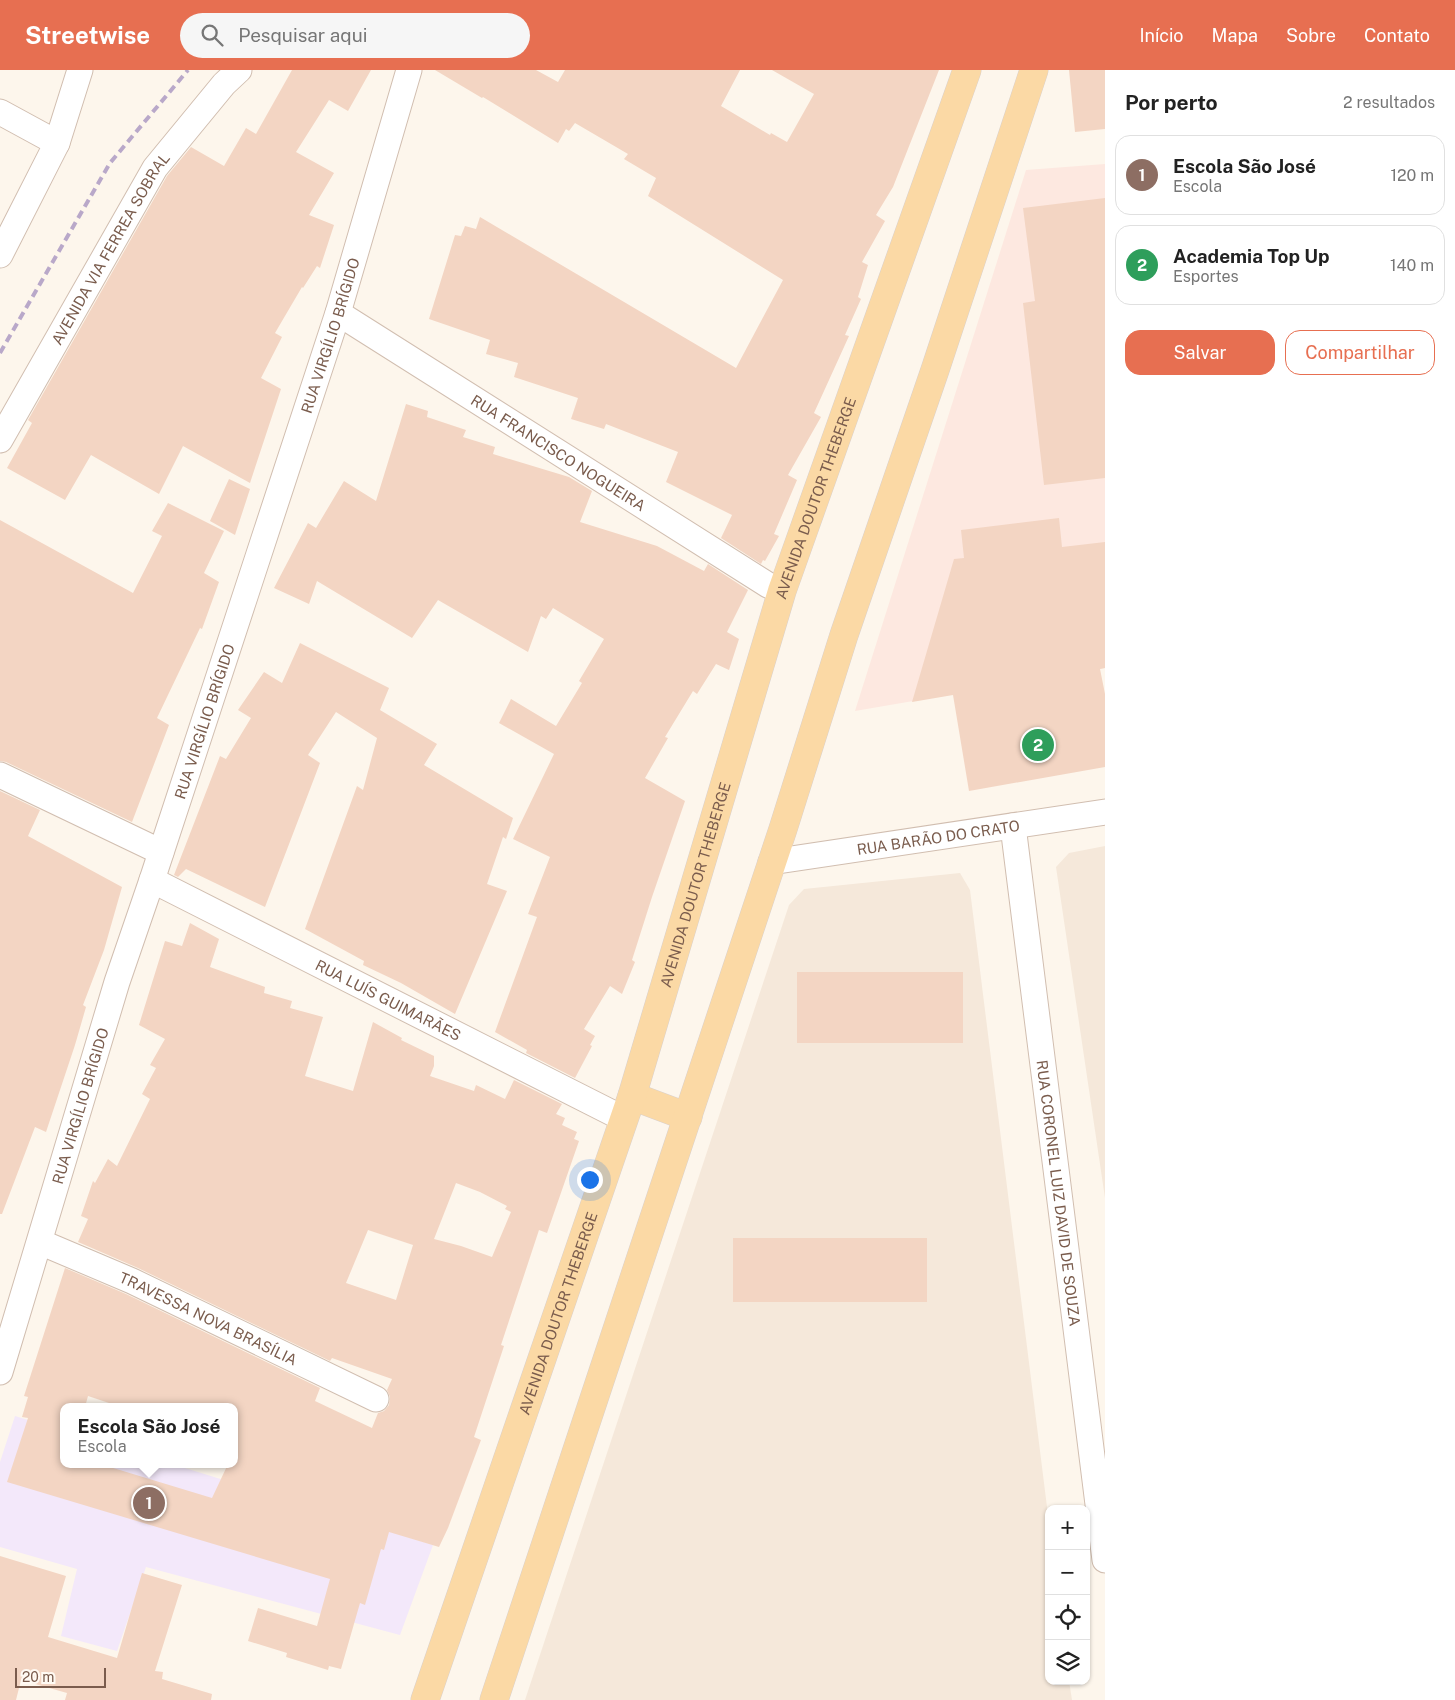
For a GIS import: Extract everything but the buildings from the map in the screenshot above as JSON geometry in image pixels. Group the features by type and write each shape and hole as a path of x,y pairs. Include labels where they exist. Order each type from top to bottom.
{"main road":[{"name":"AVENIDA DOUTOR THEBERGE","path":"426,1700 628,1107 782,591 967,70"},
{"path":"494,1700 688,1116 847,626 1034,70"},
{"path":"628,1107 688,1116"}],"street":[{"path":"0,255 57,143 80,70"},
{"name":"AVENIDA VIA FERREA SOBRAL","path":"0,440 155,168 224,84 239,70"},
{"name":"RUA VIRGÍLIO BRÍGIDO","path":"0,1372 118,982 338,313 409,70"},
{"path":"0,112 57,143"},
{"name":"RUA FRANCISCO NOGUEIRA","path":"338,313 759,579 782,591"},
{"path":"0,775 161,852"},
{"name":"RUA BARÃO DO CRATO","path":"771,862 1105,812"},
{"name":"RUA CORONEL LUIZ DAVID DE SOUZA","path":"1012,826 1105,1560"},
{"name":"RUA LUÍS GUIMARÃES","path":"152,880 628,1107"},
{"name":"TRAVESSA NOVA BRASÍLIA","path":"40,1242 132,1281 376,1399"}],"shaded area":[{"path":"1105,164 1105,668 855,711 1026,170"},
{"path":"1105,846 1105,1198 1056,867 1069,853"},
{"path":"960,873 970,890 1047,1505 1045,1505 1045,1685 1070,1685 1072,1700 525,1700 789,905 804,889"},
{"path":"15,1416 60,1430 60,1468 185,1468 433,1545 400,1635 146,1567 117,1651 61,1636 77,1569 0,1547 0,1462"}],"railway":[{"path":"0,353 110,163 188,70"}],"place":[{"name":"Academia Top Up","path":"1038,745"},
{"name":"Escola São José","path":"149,1503"}]}
